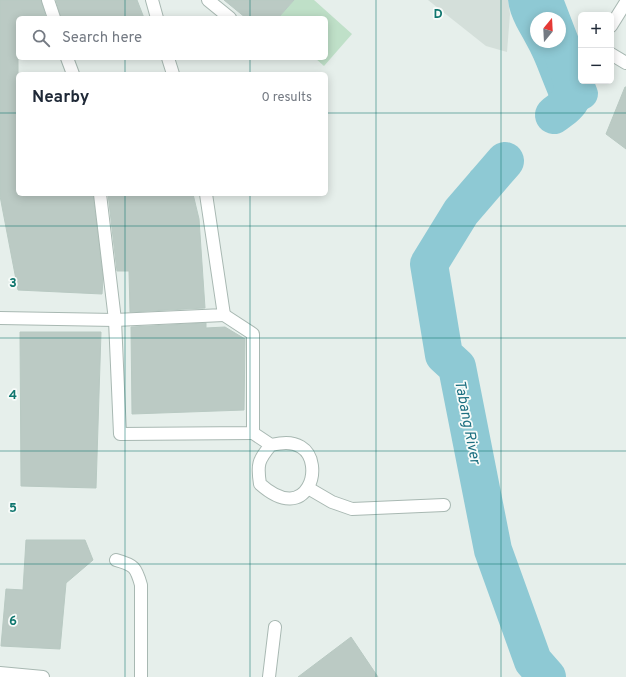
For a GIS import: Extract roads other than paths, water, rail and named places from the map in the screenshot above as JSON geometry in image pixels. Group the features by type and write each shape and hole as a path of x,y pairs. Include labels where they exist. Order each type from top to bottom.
{"street":[{"path":"48,0 53,16"},
{"path":"152,0 156,16"},
{"path":"208,0 228,16"},
{"path":"614,21 626,2"},
{"path":"614,56 626,63"},
{"path":"68,60 72,72"},
{"path":"169,60 172,72"},
{"path":"100,196 115,320 120,434 253,433 271,445"},
{"path":"206,196 224,315"},
{"path":"0,318 115,320 224,315 253,334 253,433"},
{"path":"287,442 302,447 310,460 313,473 308,488 299,497 285,500 271,494 260,484 257,467 262,455 271,445 287,442"},
{"path":"308,488 332,502 352,509 444,506"},
{"path":"116,560 131,564 137,572 140,585 141,677"},
{"path":"269,677 275,627"},
{"path":"0,673 43,677"}],"water":[{"path":"508,0 564,0 578,36 578,84 595,84 598,93 597,100 593,105 576,112 557,113 534,59 513,20"},
{"path":"488,159 505,161 505,176 487,198 480,210 469,214 469,222 455,236 458,240 450,247 454,253 442,261 444,274 447,276 444,284 452,300 454,311 459,370 442,352 439,321 431,315 430,309 436,301 431,291 432,280 429,264 430,258 436,251 437,244 444,243 447,237 446,231 459,219 459,213 462,208 455,193 463,187 471,171"}],"waterway":[{"name":"Tabang River","path":"554,115 569,102 573,91 571,77 561,48"},
{"name":"Tabang River","path":"505,161 461,212 429,264 444,355 457,367 493,550 533,661 547,677"}]}
